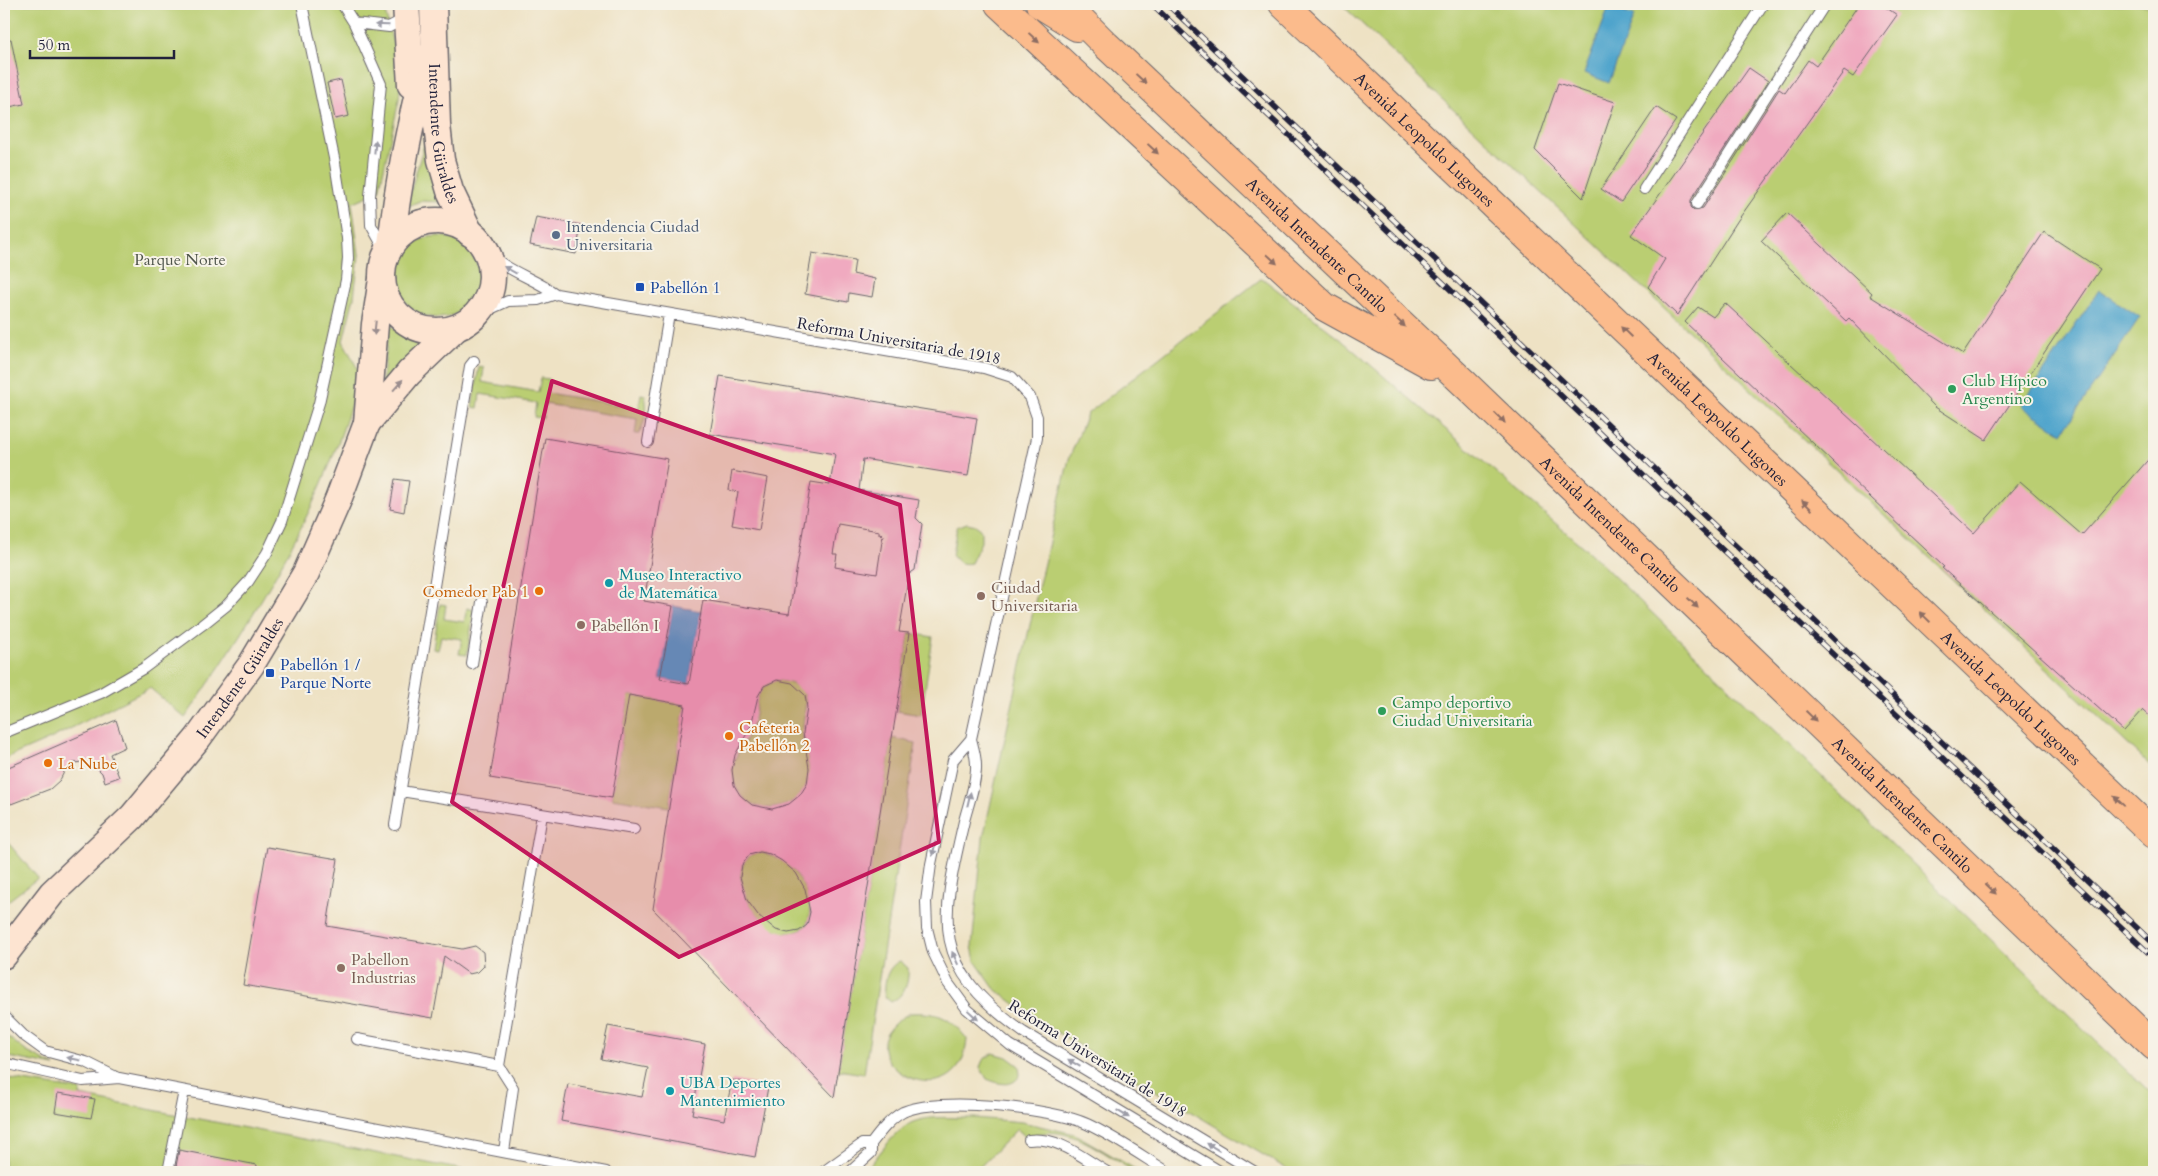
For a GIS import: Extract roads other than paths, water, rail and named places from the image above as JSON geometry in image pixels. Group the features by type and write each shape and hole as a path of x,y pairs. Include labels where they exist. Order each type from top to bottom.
{"highway":[{"path":"1000,4 1325,307 1465,384"},
{"path":"1040,4 1106,45"},
{"name":"Avenida Intendente Cantilo","path":"1065,4 1465,384 2154,1046"},
{"name":"Avenida Leopoldo Lugones","path":"1283,4 2154,834"}],"main road":[{"name":"Intendente Güiraldes","path":"407,10 412,115"},
{"name":"Intendente Güiraldes","path":"389,249 398,184 434,16"},
{"name":"Intendente Güiraldes","path":"434,16 437,125 441,160 450,191 477,241"},
{"path":"437,221 455,224 477,241 491,265 492,283 487,300 466,321 436,332 416,327 398,316 386,299 382,279 389,249 404,232 419,224 437,221"},
{"name":"Intendente Güiraldes","path":"4,955 52,893 125,824 163,782 251,665 306,573 338,500 367,423 375,324 382,279"},
{"name":"Intendente Güiraldes","path":"367,423 409,373 466,321"},
{"name":"Intendente Güiraldes","path":"4,926 26,907 52,893"}],"lane":[{"path":"4,733 101,693 144,668 202,625 226,605 248,582 267,553 282,521 319,403 346,280 348,258 347,238 336,163 302,4"},
{"path":"342,4 354,23 381,84 370,196 371,225 389,249"},
{"path":"1644,189 1764,4"},
{"path":"1697,204 1824,4"},
{"path":"354,23 389,27 407,10"},
{"name":"Reforma Universitaria de 1918","path":"477,241 510,271 541,284 556,294 984,368 1012,377 1030,397 1038,416 1037,438 971,739 976,766 947,905 947,928 951,950 964,976 996,1013 1022,1032 1255,1172"},
{"name":"Reforma Universitaria de 1918","path":"466,321 508,301 538,300 556,294"},
{"path":"648,442 669,314"},
{"path":"395,825 470,366 474,361"},
{"path":"472,664 482,602"},
{"name":"Reforma Universitaria de 1918","path":"971,739 952,760 931,864 926,902 927,928 933,952 948,983 967,1009 1010,1045 1221,1172"},
{"path":"400,791 634,830"},
{"path":"504,1152 513,1088 499,1066 542,815"},
{"path":"4,1016 23,1035 45,1052 86,1062 119,1078 606,1172"},
{"path":"357,1039 499,1066"},
{"path":"4,1063 83,1081 119,1078"},
{"path":"168,1172 184,1091"},
{"path":"850,1172 871,1153 871,1144 891,1120 915,1108 964,1105 1022,1108 1052,1113 1086,1123 1168,1172"},
{"path":"1029,1140 1042,1138 1054,1141 1107,1172"},
{"path":"823,1172 862,1144 871,1144"}],"water":[{"path":"1609,7 1634,16 1609,83 1584,73"},
{"path":"2099,290 2140,317 2062,433 2021,406"},
{"path":"673,606 701,611 689,684 660,679"}],"railway":[{"path":"1152,4 1691,520 2154,958"},
{"path":"1167,4 2154,944"}],"place":[{"name":"Intendencia Ciudad Universitaria","path":"556,235"},
{"name":"Pabellón 1","path":"640,287"},
{"name":"Club Hípico Argentino","path":"1952,389"},
{"name":"Museo Interactivo de Matemática","path":"609,583"},
{"name":"Comedor Pab 1","path":"539,591"},
{"name":"Ciudad Universitaria","path":"981,596"},
{"name":"Pabellón I","path":"581,625"},
{"name":"Pabellón 1 / Parque Norte","path":"270,673"},
{"name":"Campo deportivo Ciudad Universitaria","path":"1382,711"},
{"name":"Cafeteria Pabellón 2","path":"729,736"},
{"name":"La Nube","path":"48,763"},
{"name":"Pabellon Industrias","path":"341,968"},
{"name":"UBA Deportes Mantenimiento","path":"670,1091"}],"park label":[{"name":"Parque Norte","path":"180,259"}]}
